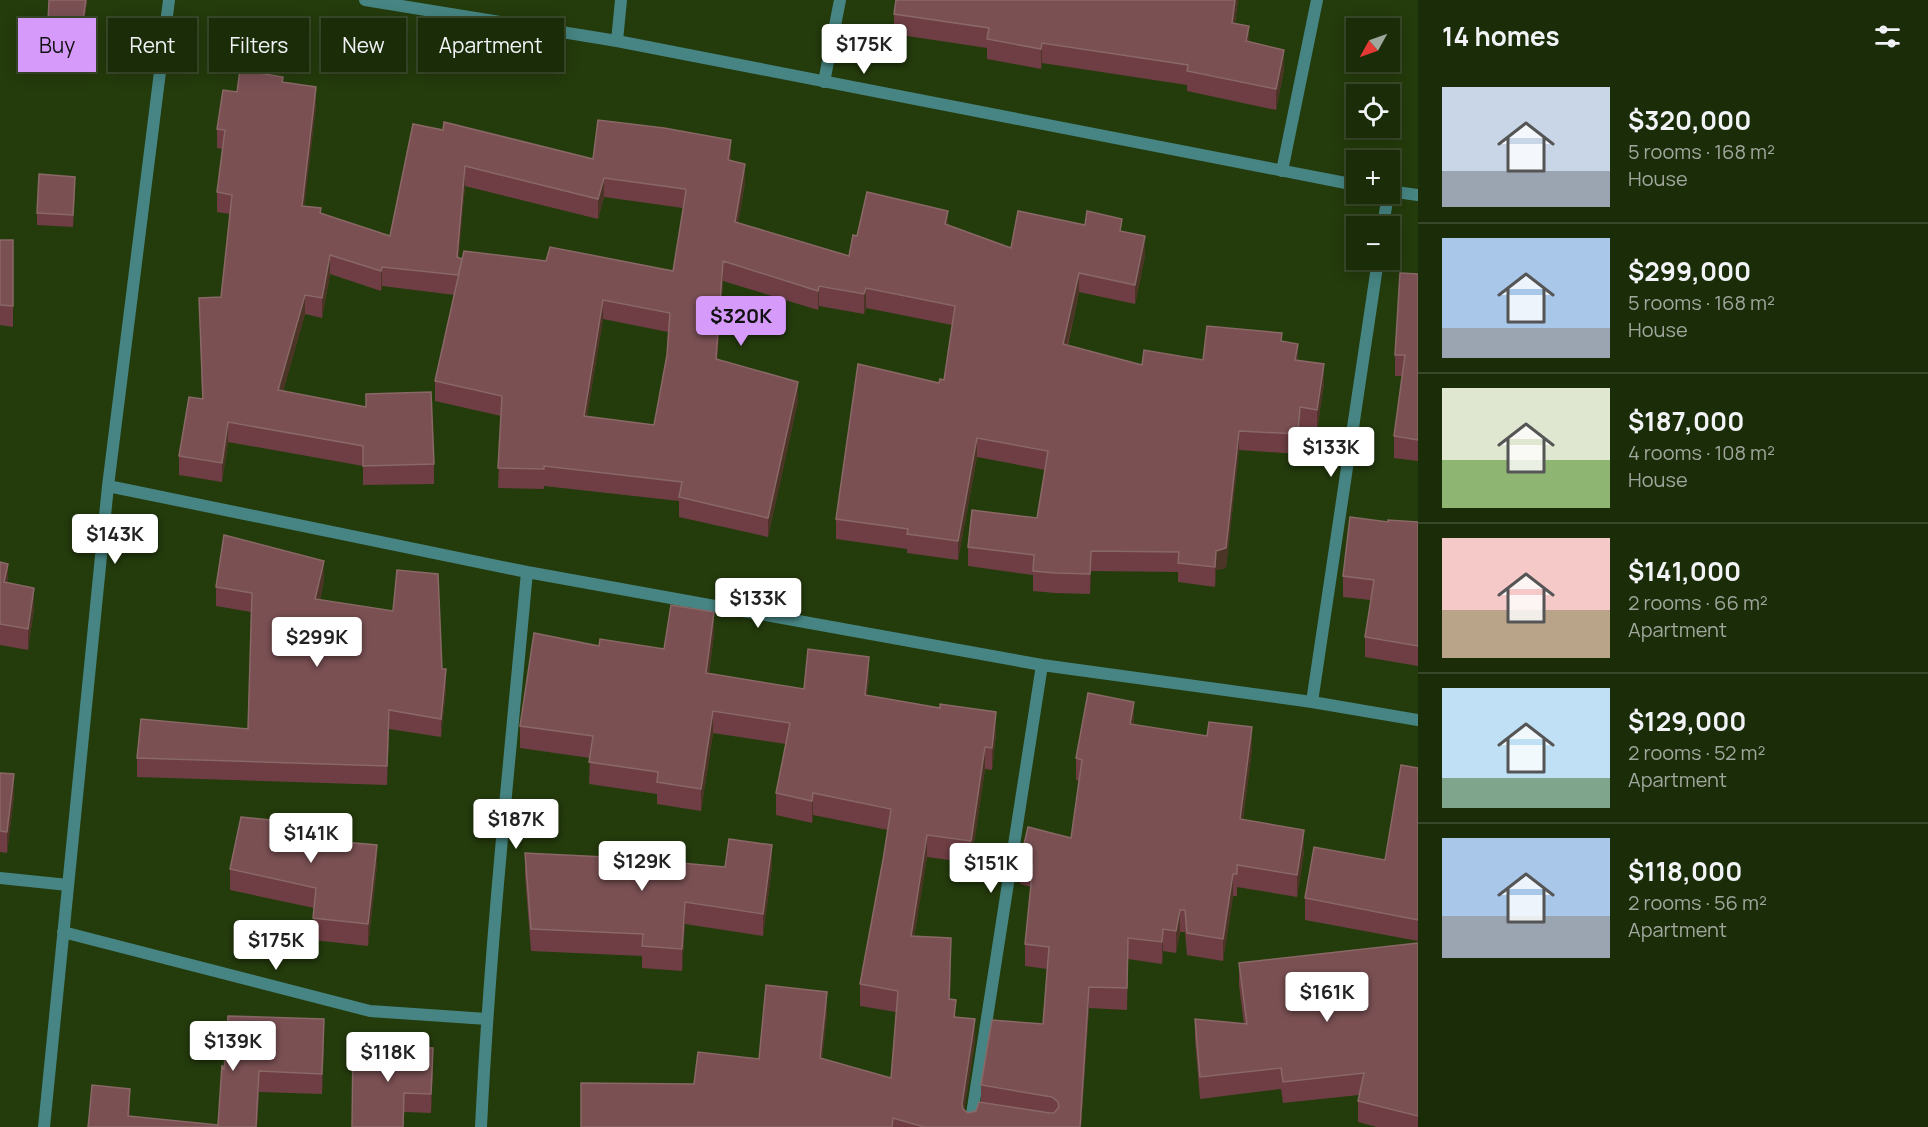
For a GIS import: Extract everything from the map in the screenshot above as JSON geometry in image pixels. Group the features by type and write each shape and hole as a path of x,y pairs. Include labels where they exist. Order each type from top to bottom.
{"street":[{"path":"44,1127 108,486 169,0"},
{"path":"365,0 617,41 1346,183"},
{"path":"617,41 621,0"},
{"path":"824,82 840,0"},
{"path":"1282,171 1317,0"},
{"path":"1400,193 1418,195"},
{"path":"1312,702 1377,270"},
{"path":"108,486 527,572 1042,664 1312,702 1418,720"},
{"path":"481,1127 487,1019 527,572"},
{"path":"970,1127 977,1115 1042,664"},
{"path":"0,878 68,885"},
{"path":"63,933 370,1011 487,1019"}],"building":[{"path":"49,0 86,0 83,18 48,18"},
{"path":"896,0 1235,0 1232,23 1249,26 1246,41 1284,50 1276,89 1187,71 1188,65 1042,43 1041,49 987,39 989,28 894,14"},
{"path":"240,72 283,77 282,82 316,87 302,206 321,208 320,213 390,236 413,124 443,130 444,122 593,159 598,120 664,128 731,140 728,160 745,164 735,222 849,256 853,235 857,236 867,192 948,211 945,224 1011,248 1018,211 1085,225 1087,211 1122,219 1120,231 1145,236 1135,285 1079,273 1063,344 1142,365 1144,350 1203,360 1207,326 1282,333 1281,341 1298,344 1295,360 1324,364 1317,410 1300,407 1298,434 1239,431 1226,548 1216,551 1215,567 1178,563 1179,552 1091,551 1090,574 1033,571 1034,555 968,547 972,510 1037,518 1048,451 977,438 958,541 907,534 908,529 836,519 858,364 939,383 940,379 944,380 955,306 866,288 864,294 819,286 818,291 723,261 716,359 798,382 768,518 679,497 682,482 544,466 544,469 498,468 502,396 435,381 464,251 546,261 550,247 673,271 686,191 685,189 604,178 598,199 465,166 457,257 462,259 458,275 382,267 381,271 330,255 322,298 305,295 278,390 366,407 366,394 431,392 434,464 363,466 363,446 228,422 222,463 179,456 189,397 203,399 199,298 221,297 232,195 217,192 225,130 217,129 223,90 237,92","holes":["603,300 670,313 667,355 654,425 584,416"]},
{"path":"39,174 75,177 73,215 37,213"},
{"path":"0,240 13,240 13,306 0,305"},
{"path":"1400,273 1418,274 1418,440 1394,436 1405,355 1395,355"},
{"path":"1350,517 1388,522 1388,520 1418,522 1418,646 1365,637 1374,580 1343,576"},
{"path":"224,535 324,561 315,599 393,611 397,570 438,574 442,669 446,669 441,719 389,710 387,766 137,758 141,719 248,729 252,593 216,587"},
{"path":"0,562 8,564 4,582 34,588 28,629 0,624"},
{"path":"671,605 714,612 706,673 804,689 808,649 869,657 865,695 940,708 940,704 996,712 992,748 985,747 971,841 927,835 911,936 951,938 949,999 956,1000 954,1017 975,1019 962,1104 963,1109 968,1113 976,1111 979,1102 1050,1113 1054,1113 1059,1107 1058,1102 1052,1097 981,1085 992,1020 1043,1024 1049,947 1025,944 1033,865 1020,862 1028,827 1071,838 1082,760 1076,758 1088,693 1134,702 1130,724 1207,736 1209,722 1252,727 1240,819 1304,830 1297,875 1237,865 1237,874 1233,874 1223,939 1187,933 1185,910 1180,910 1176,931 1163,929 1162,942 1128,938 1127,988 1089,987 1080,1127 924,1127 893,1118 892,1127 581,1127 581,1083 694,1084 698,1052 759,1059 766,985 827,992 820,1058 891,1078 898,991 860,984 891,809 813,793 812,801 776,793 790,723 713,711 701,789 657,782 658,772 589,762 593,736 520,726 534,633 599,646 600,639 664,649"},
{"path":"1401,765 1418,768 1418,920 1305,898 1314,847 1385,860"},
{"path":"0,773 14,774 7,832 0,831"},
{"path":"241,817 346,828 344,842 377,845 368,924 313,918 316,888 230,869"},
{"path":"729,839 772,845 763,914 685,902 682,949 642,946 643,934 531,929 525,853 626,858 725,867"},
{"path":"1418,943 1418,1116 1358,1101 1364,1073 1283,1082 1281,1068 1200,1077 1195,1019 1247,1024 1239,963"},
{"path":"228,1016 324,1019 322,1074 259,1071 256,1127 88,1127 92,1085 130,1089 128,1116 218,1125"},
{"path":"353,1045 433,1048 431,1094 404,1093 403,1127 352,1127"}]}
